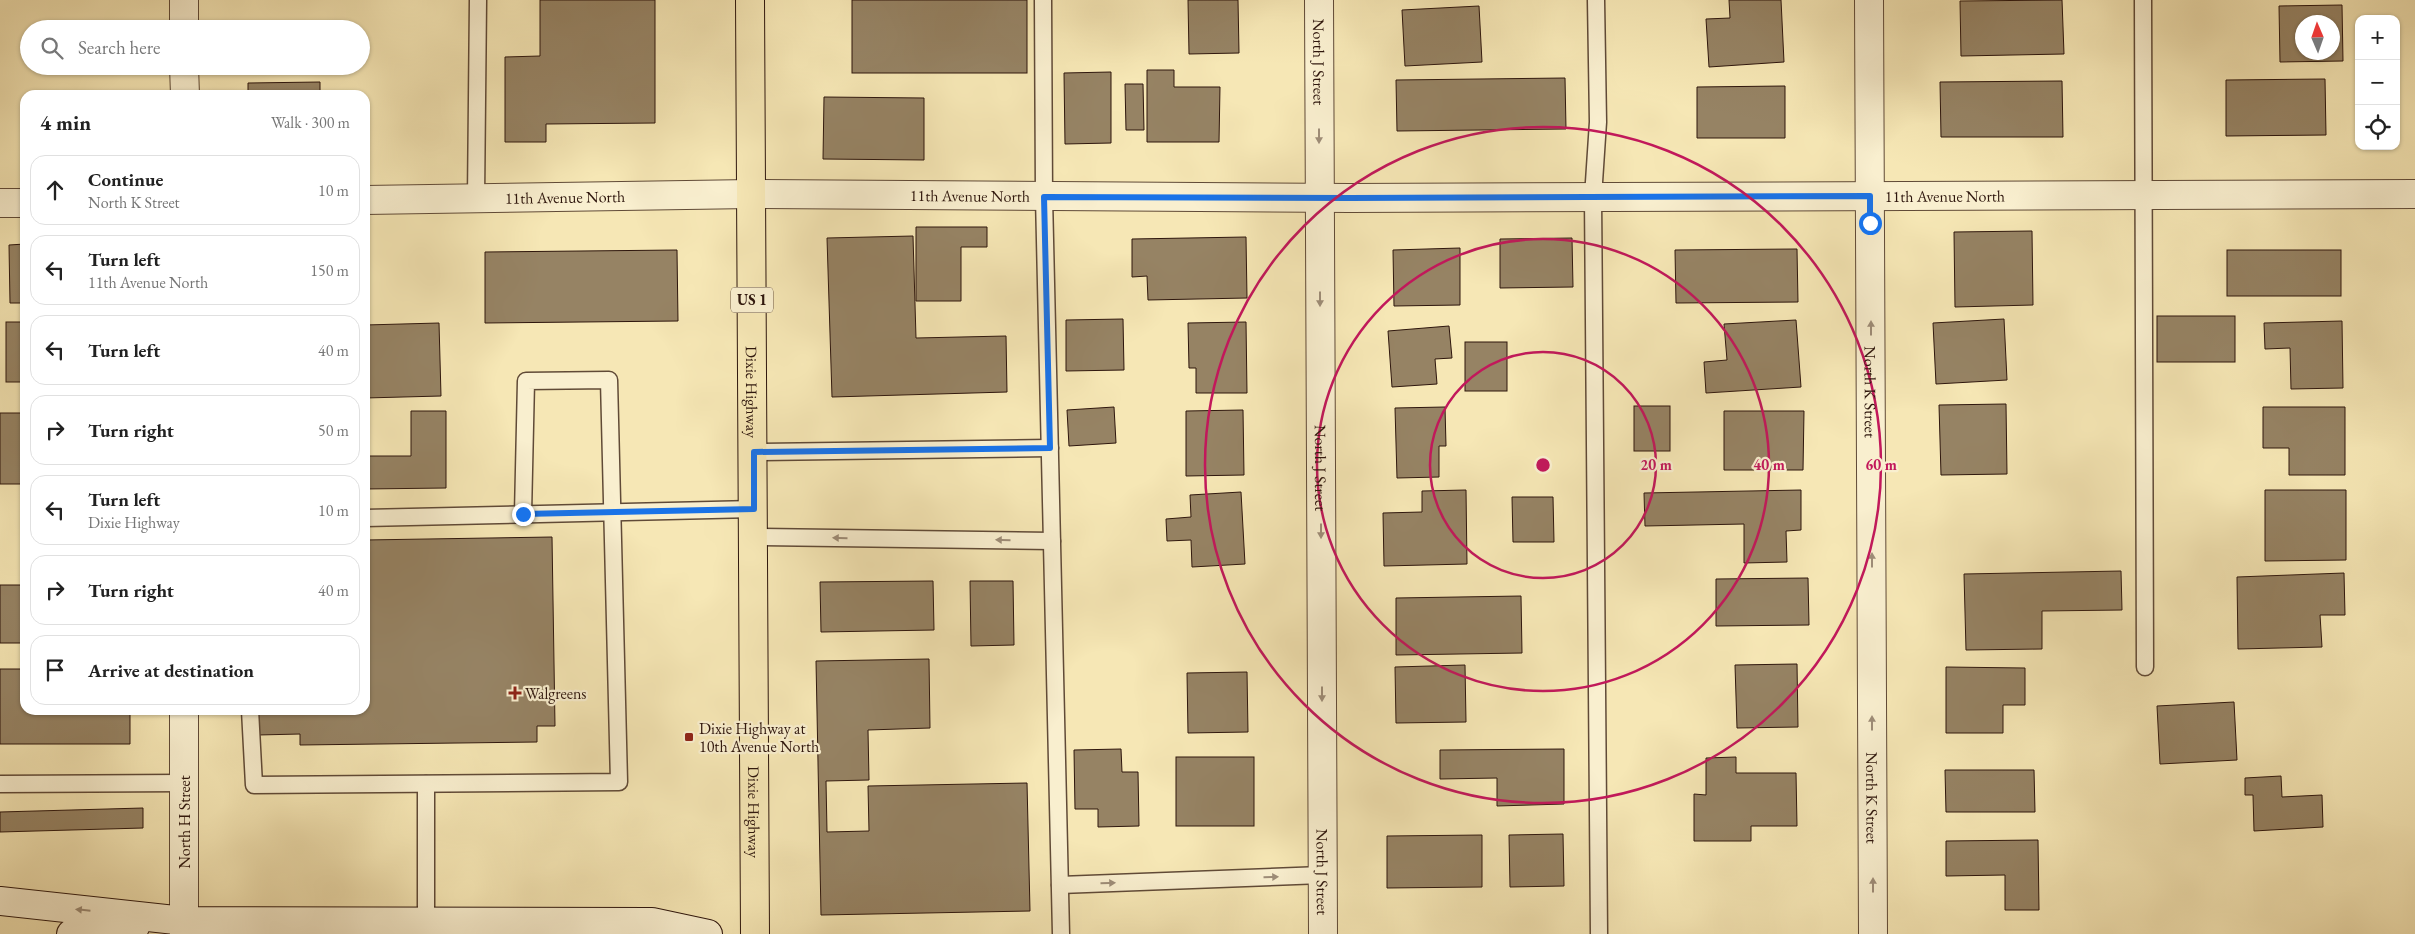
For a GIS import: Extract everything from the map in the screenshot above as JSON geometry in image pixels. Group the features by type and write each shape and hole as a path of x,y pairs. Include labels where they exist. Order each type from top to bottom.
{"main road":[{"name":"Dixie Highway","path":"750,0 754,452 755,934"}],"street":[{"path":"184,0 184,20"},
{"name":"North J Street","path":"1319,0 1323,934"},
{"name":"North K Street","path":"1869,0 1873,934"},
{"path":"184,75 185,90"},
{"name":"11th Avenue North","path":"370,200 751,194 1320,198 2415,194"},
{"path":"0,203 20,203"},
{"name":"North H Street","path":"184,715 184,927"},
{"path":"0,901 184,927"},
{"path":"70,934 184,927 426,921 460,928 652,922 708,934"}],"lane":[{"path":"476,198 478,0"},
{"path":"1044,0 1044,197 1061,934"},
{"path":"1596,0 1598,122 1593,197 1598,934"},
{"path":"2143,0 2145,667"},
{"path":"250,715 254,785 619,782 609,380 526,381 523,514"},
{"path":"754,452 1050,448"},
{"path":"370,518 754,509"},
{"path":"754,537 1052,541"},
{"path":"0,784 184,783"},
{"path":"426,784 426,921"},
{"path":"1060,885 1322,876"}],"building":[{"path":"540,0 655,0 655,123 546,124 546,142 505,142 505,57 540,56"},
{"path":"852,0 1027,0 1027,73 852,73"},
{"path":"1188,0 1238,0 1239,53 1189,54"},
{"path":"1729,0 1781,0 1784,62 1709,67 1706,19 1730,18"},
{"path":"2062,0 2064,54 1961,56 1960,1"},
{"path":"2342,5 2343,61 2280,62 2279,6"},
{"path":"1479,6 1482,62 1405,66 1402,10"},
{"path":"1147,70 1174,70 1174,87 1220,87 1219,142 1147,142"},
{"path":"1111,72 1111,143 1065,144 1064,73"},
{"path":"1565,78 1566,129 1397,131 1396,80"},
{"path":"2325,79 2326,135 2226,136 2226,80"},
{"path":"2062,81 2063,137 1941,137 1940,82"},
{"path":"320,82 320,90 248,90 248,83"},
{"path":"1125,84 1143,84 1144,130 1126,130"},
{"path":"1785,86 1785,138 1697,138 1697,87"},
{"path":"824,97 924,98 924,160 823,159"},
{"path":"916,227 987,227 987,247 961,247 961,301 916,301"},
{"path":"2032,231 2033,305 1955,307 1954,232"},
{"path":"913,236 916,338 1006,336 1007,392 832,397 827,238"},
{"path":"1246,237 1247,298 1148,300 1147,276 1132,277 1132,239"},
{"path":"1572,238 1573,287 1500,288 1500,239"},
{"path":"20,244 20,303 10,303 9,245"},
{"path":"1460,248 1460,305 1394,306 1393,250"},
{"path":"1797,249 1798,302 1676,303 1675,250"},
{"path":"677,250 678,321 485,323 485,252"},
{"path":"2227,250 2341,250 2341,296 2227,296"},
{"path":"2157,316 2235,316 2235,362 2157,362"},
{"path":"1123,319 1124,370 1066,371 1066,320"},
{"path":"2004,319 2007,380 1936,384 1933,323"},
{"path":"1796,320 1801,387 1706,393 1704,362 1727,360 1724,324"},
{"path":"2342,321 2343,388 2291,389 2290,348 2265,349 2264,323"},
{"path":"6,322 20,322 20,382 6,382"},
{"path":"1246,322 1247,393 1196,393 1196,368 1189,368 1188,323"},
{"path":"439,323 441,396 370,398 370,325"},
{"path":"1449,326 1452,358 1435,359 1437,384 1392,387 1388,331"},
{"path":"1465,342 1507,342 1507,391 1465,391"},
{"path":"2006,404 2007,474 1941,475 1939,405"},
{"path":"1634,406 1670,406 1670,451 1634,451"},
{"path":"1114,407 1116,443 1069,446 1067,410"},
{"path":"1445,407 1446,446 1439,446 1439,477 1397,478 1395,408"},
{"path":"2263,407 2345,407 2345,475 2289,475 2289,448 2263,448"},
{"path":"1243,410 1244,475 1186,476 1186,411"},
{"path":"411,411 446,411 446,488 370,489 370,456 411,456"},
{"path":"1724,411 1804,411 1803,470 1724,470"},
{"path":"0,413 20,413 20,484 0,484"},
{"path":"1466,490 1467,564 1384,566 1383,513 1422,512 1422,491"},
{"path":"1801,490 1801,530 1786,531 1787,562 1744,563 1744,524 1645,526 1644,493"},
{"path":"2265,490 2346,490 2346,560 2265,561"},
{"path":"1241,492 1245,564 1192,567 1191,540 1167,541 1166,519 1191,517 1190,495"},
{"path":"1512,497 1553,497 1554,542 1513,542"},
{"path":"552,537 555,726 537,726 537,742 300,745 300,734 258,735 257,715 370,715 370,540"},
{"path":"2121,571 2122,610 2042,611 2042,649 1966,650 1964,574"},
{"path":"2344,573 2345,615 2320,615 2322,647 2238,649 2237,577"},
{"path":"1808,578 1809,625 1716,626 1716,579"},
{"path":"933,581 934,630 821,632 820,582"},
{"path":"970,581 1013,581 1014,645 971,646"},
{"path":"0,585 20,585 20,643 0,643"},
{"path":"1521,596 1522,653 1396,655 1396,598"},
{"path":"929,659 930,728 868,730 869,780 826,781 827,832 869,831 868,786 1027,783 1030,911 821,915 816,661"},
{"path":"1797,664 1798,727 1737,728 1735,665"},
{"path":"1465,665 1466,722 1396,723 1395,667"},
{"path":"1946,667 2025,668 2025,705 2003,705 2003,733 1946,733"},
{"path":"0,669 20,669 20,715 130,715 130,744 0,744"},
{"path":"1247,672 1248,732 1188,733 1187,673"},
{"path":"2234,702 2237,760 2160,764 2157,706"},
{"path":"1121,749 1122,772 1138,772 1139,826 1098,827 1098,809 1075,809 1074,750"},
{"path":"1564,749 1564,804 1497,806 1497,778 1440,779 1440,750"},
{"path":"1176,757 1254,757 1254,826 1176,826"},
{"path":"1736,757 1736,773 1796,773 1797,826 1751,826 1751,841 1694,841 1694,794 1706,795 1706,758"},
{"path":"1945,770 2034,770 2035,812 1946,812"},
{"path":"2281,776 2282,797 2322,795 2323,827 2254,831 2253,795 2245,795 2245,778"},
{"path":"143,808 143,828 0,832 0,812"},
{"path":"1563,834 1564,886 1510,887 1509,835"},
{"path":"1482,835 1482,887 1387,888 1387,836"},
{"path":"2038,840 2039,910 2005,910 2005,875 1946,876 1946,841"}],"place":[{"name":"Walgreens","path":"515,693"},
{"name":"Dixie Highway at 10th Avenue North","path":"689,737"}],"route":[{"path":"523,514 754,509 754,452 1050,448 1044,197 1870,196 1870,223"}]}
